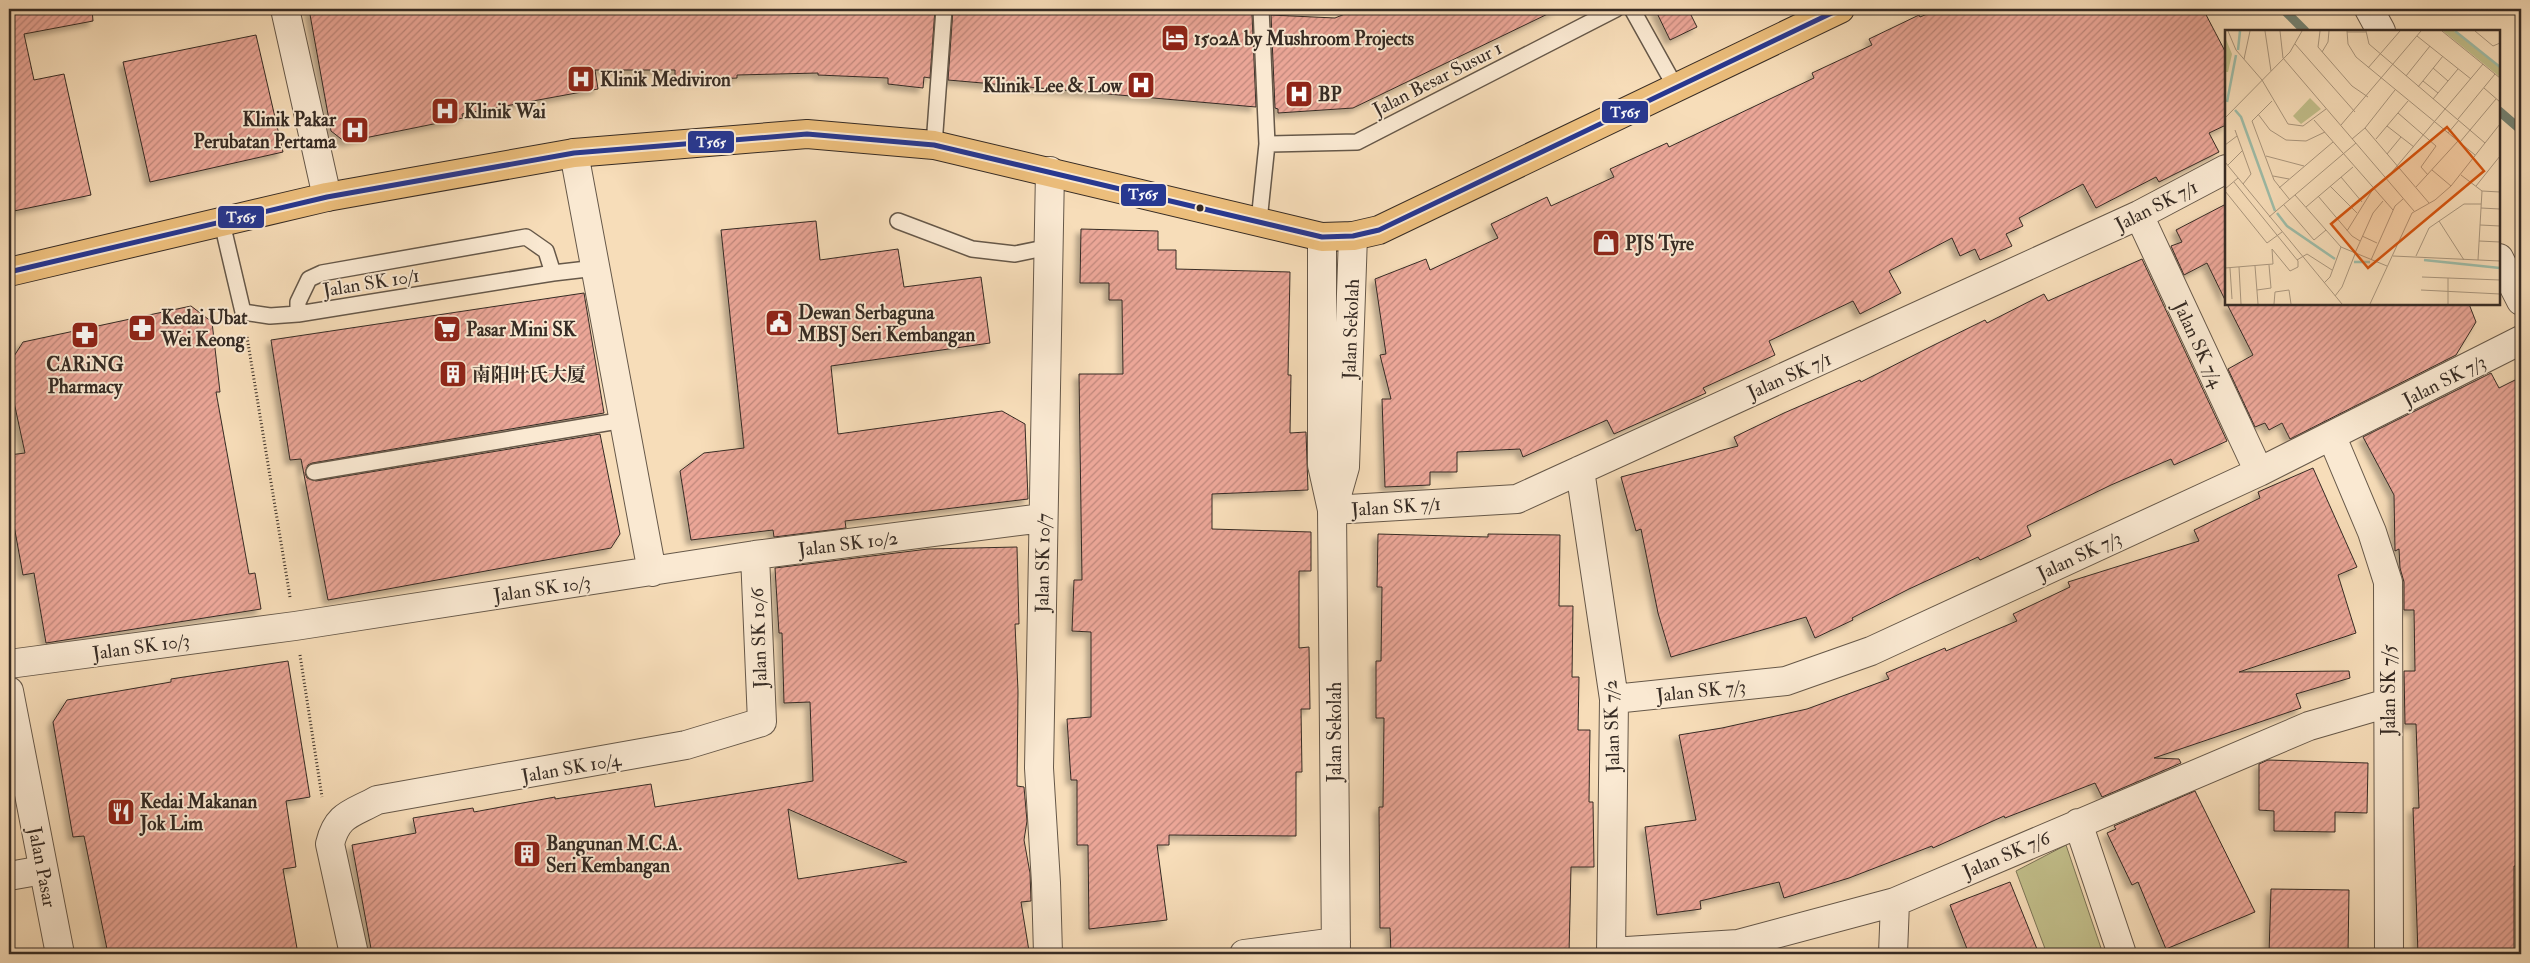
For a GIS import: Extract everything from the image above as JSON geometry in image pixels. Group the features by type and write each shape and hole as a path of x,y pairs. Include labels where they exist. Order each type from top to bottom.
{"main road":[{"path":"9,272 327,197 574,153 807,134 934,145 1322,237 1353,236 1379,230 1840,9"}],"street":[{"path":"285,9 327,197"},
{"path":"2369,9 2380,30"},
{"path":"574,153 652,572"},
{"name":"Jalan SK 7/1","path":"1332,510 1517,499 2139,215 2225,170"},
{"name":"Jalan SK 10/7","path":"1048,954 1039,768 1050,171"},
{"name":"Jalan SK 7/4","path":"2139,215 2259,472"},
{"name":"Jalan Sekolah","path":"1332,510 1345,467 1353,236"},
{"name":"Jalan Sekolah","path":"1322,237 1322,465 1332,510 1336,948"},
{"path":"2500,260 2521,301"},
{"name":"Jalan SK 7/3","path":"1614,700 1786,681 1871,651 2259,472 2332,437 2521,340"},
{"name":"Jalan SK 7/5","path":"2332,437 2372,532 2388,582 2389,954"},
{"name":"Jalan SK 7/2","path":"1580,470 1614,700 1611,953"},
{"name":"Jalan SK 10/2","path":"652,572 754,555 1043,518"},
{"name":"Jalan SK 10/6","path":"754,555 762,722"},
{"name":"Jalan SK 10/3","path":"9,664 295,626 652,572"},
{"name":"Jalan Pasar","path":"9,691 60,954"},
{"name":"Jalan SK 7/6","path":"1611,953 1738,944 1895,902 2309,726 2388,703"},
{"name":"Jalan SK 10/4","path":"330,844 334,827 342,819 377,800 686,745 762,722"},
{"path":"2078,823 2122,954"},
{"path":"330,844 354,954"},
{"path":"9,876 43,870"},
{"path":"1893,954 1895,902"},
{"path":"1244,954 1336,948"}],"lane":[{"path":"934,145 944,9"},
{"path":"1259,221 1267,144 1261,9"},
{"name":"Jalan Besar Susur 1","path":"1267,144 1356,142 1616,9"},
{"path":"1632,9 1676,88"},
{"path":"898,221 972,249 1016,254 1048,247"},
{"path":"222,223 243,312"},
{"path":"298,314 298,302 309,279 322,273 526,237 546,252 553,272"},
{"name":"Jalan SK 10/1","path":"243,312 270,316 298,314 553,272 596,268"},
{"path":"314,472 624,420"}],"path":[{"path":"243,312 330,844"}],"shaded area":[{"path":"2066,845 2103,954 2047,954 2016,871"}],"building":[{"path":"9,9 92,9 93,21 24,34 34,80 64,74 91,195 9,212"},
{"path":"309,9 935,9 930,78 924,77 923,88 888,84 888,78 818,75 818,73 737,75 737,78 675,81 675,70 595,70 598,89 462,114 463,118 345,142 331,131"},
{"path":"953,9 1187,9 1252,14 1256,107 948,80"},
{"path":"1357,9 1558,9 1353,108 1278,113 1278,109 1275,108 1271,15 1335,18"},
{"path":"1655,9 1688,9 1697,27 1670,40"},
{"path":"1939,9 2203,9 2225,51 2225,125 2209,133 2219,152 2159,182 2156,177 2096,208 2083,184 2019,218 2023,226 2006,234 2012,246 1980,260 1975,249 1960,256 1952,238 1889,271 1901,293 1860,314 1853,301 1769,341 1775,355 1703,388 1706,393 1614,434 1607,420 1523,457 1520,449 1457,452 1457,472 1430,472 1430,485 1385,487 1382,399 1391,399 1380,355 1386,354 1375,279 1426,259 1430,270 1498,238 1491,224 1547,197 1551,206 1614,177 1610,169 1667,143 1669,147 1814,78 1812,73 1872,45 1869,39 1919,15 1920,17"},
{"path":"256,35 283,152 150,182 123,62"},
{"path":"2225,205 2225,300 2207,263 2184,275 2171,246 2182,242 2176,230"},
{"path":"816,221 820,260 898,249 904,287 981,277 990,343 831,366 838,434 1002,411 1025,424 1028,499 845,521 846,528 774,537 773,530 691,540 680,471 704,453 744,448 721,230"},
{"path":"1081,229 1158,231 1158,250 1176,250 1176,269 1290,272 1288,375 1291,375 1290,433 1306,432 1308,490 1212,494 1212,529 1311,532 1311,571 1299,571 1299,648 1309,647 1310,709 1301,709 1302,772 1296,772 1296,836 1169,835 1169,845 1157,845 1167,920 1089,929 1088,845 1077,845 1077,780 1071,780 1067,719 1091,717 1091,632 1072,631 1074,580 1082,580 1079,374 1123,374 1122,300 1109,300 1109,283 1080,283"},
{"path":"2142,259 2227,441 2174,465 2171,459 2111,485 2027,526 2031,536 1980,560 1978,557 1909,589 1852,618 1853,620 1815,638 1806,617 1671,657 1658,613 1641,529 1636,531 1621,477 1738,446 1734,437 1784,413 1860,380 1861,382 1985,320 1987,323 2044,294 2048,301"},
{"path":"584,293 604,413 312,463 308,465 305,473 307,478 316,481 600,434 620,534 611,548 328,600 301,459 290,460 271,340"},
{"path":"2228,305 2469,305 2476,322 2456,355 2290,439 2282,423 2269,430 2265,423 2255,427 2228,369 2253,355"},
{"path":"191,306 212,322 220,392 216,392 249,574 255,573 261,609 46,643 34,573 23,575 9,498 9,455 25,453 9,379 9,364 23,342"},
{"path":"2491,373 2499,388 2521,377 2521,866 2514,866 2514,954 2418,954 2413,808 2419,808 2416,724 2405,724 2404,671 2415,671 2414,610 2404,610 2404,582 2400,568 2399,549 2395,551 2394,495 2363,437"},
{"path":"2313,468 2357,567 2338,575 2356,633 2239,672 2349,671 2350,678 2296,694 2301,708 2154,758 2179,759 2181,763 2102,797 2095,783 2005,818 2004,816 1933,848 1932,846 1849,878 1784,898 1779,882 1700,901 1701,909 1657,915 1645,827 1696,820 1679,735 1722,728 1807,709 1889,679 1886,673 1945,648 1946,651 2017,621 2013,614 2070,587 2068,582 2199,541 2194,530 2260,498 2258,492"},
{"path":"1378,534 1488,537 1488,534 1560,535 1559,606 1573,606 1572,677 1579,677 1578,730 1590,730 1589,802 1593,802 1594,867 1571,867 1569,954 1391,954 1390,928 1380,928 1379,807 1383,807 1384,718 1376,718 1376,661 1381,661 1382,587 1377,587"},
{"path":"1017,547 1019,624 1015,624 1018,691 1017,786 1024,787 1027,821 1024,840 1030,873 1031,901 1021,902 1029,951 1006,954 372,954 352,845 416,833 413,818 473,808 474,812 555,797 555,799 651,784 655,807 813,781 810,702 784,703 782,633 779,633 775,568 928,549","holes":["788,809 907,862 798,879"]},
{"path":"288,661 310,797 286,801 296,867 283,869 298,954 108,954 84,836 73,837 53,722 67,700 171,682 171,679"},
{"path":"2268,760 2368,763 2367,813 2335,812 2335,832 2274,831 2274,811 2259,810 2259,764"},
{"path":"2195,791 2255,912 2166,949 2138,882 2132,885 2107,833 2116,829 2114,826"},
{"path":"2010,882 2039,954 1969,954 1950,905"},
{"path":"2271,889 2349,890 2348,954 2269,954"}],"waterway":[{"path":"2283,9 2304,30"},
{"path":"2500,112 2521,130"}],"transit line":[{"name":"T565","path":"9,272 327,197 574,153 807,134 934,145 1322,237 1353,236 1379,230 1840,9"}],"place":[{"name":"1502A by Mushroom Projects","path":"1175,38"},
{"name":"Klinik Mediviron","path":"581,79"},
{"name":"Klinik Lee & Low","path":"1141,85"},
{"name":"BP","path":"1299,94"},
{"name":"Klinik Wai","path":"445,111"},
{"name":"Klinik Pakar Perubatan Pertama","path":"355,130"},
{"name":"PJS Tyre","path":"1606,243"},
{"name":"Dewan Serbaguna MBSJ Seri Kembangan","path":"779,323"},
{"name":"Kedai Ubat Wei Keong","path":"142,328"},
{"name":"Pasar Mini SK","path":"447,329"},
{"name":"CARiNG Pharmacy","path":"85,335"},
{"name":"南阳叶氏大厦","path":"453,374"},
{"name":"Kedai Makanan Jok Lim","path":"121,812"},
{"name":"Bangunan M.C.A. Seri Kembangan","path":"527,854"}]}
